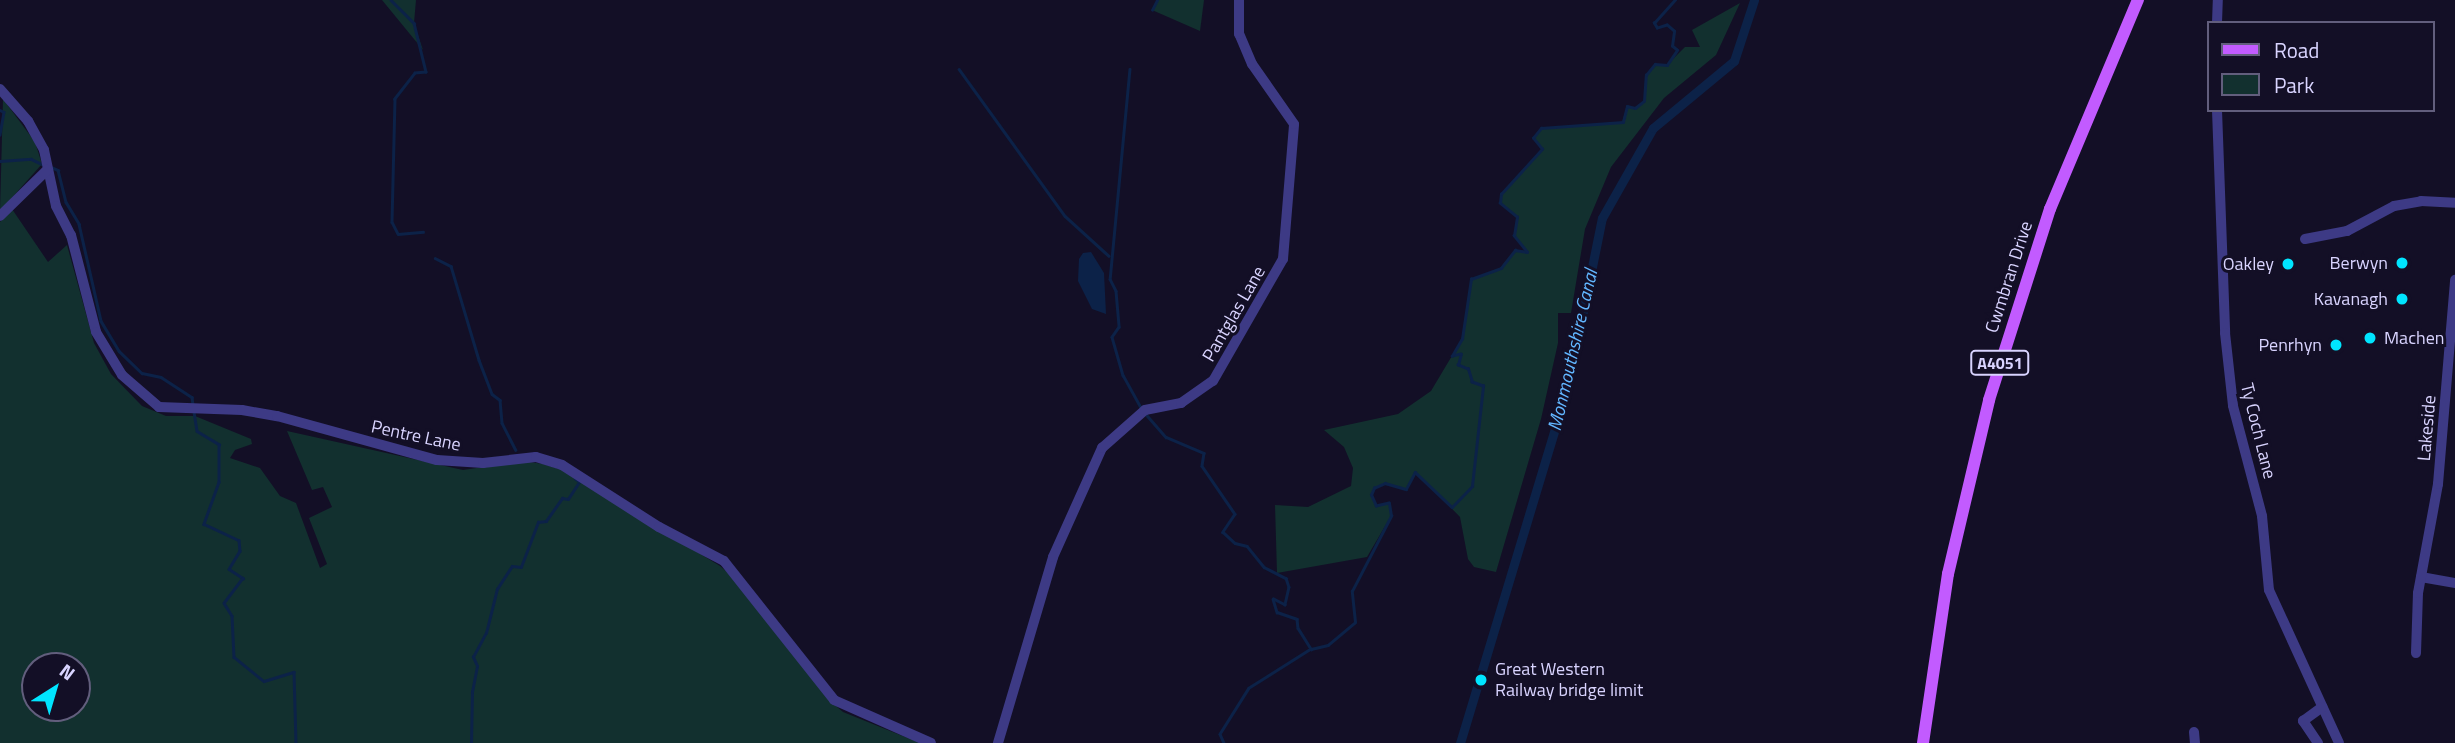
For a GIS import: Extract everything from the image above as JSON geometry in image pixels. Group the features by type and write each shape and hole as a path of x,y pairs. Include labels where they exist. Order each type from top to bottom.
{"main road":[{"name":"Cwmbran Drive","path":"1923,743 1948,574 1989,400 2050,209 2138,0"}],"street":[{"name":"Pantglas Lane","path":"998,743 1053,557 1102,448 1145,410 1181,404 1213,381 1283,259 1294,124 1252,64 1238,34 1239,0"},
{"path":"2217,21 2218,0"},
{"name":"Pentre Lane","path":"0,89 28,121 44,150 56,206 71,235 96,332 122,375 159,407 205,408 277,416 437,460 483,463 536,457 562,465 660,527 724,561 834,700 931,743"},
{"name":"Ty Coch Lane","path":"2217,112 2225,333 2233,406 2262,516 2269,590 2339,743"},
{"path":"0,216 47,170"},
{"path":"2305,239 2347,231 2393,206 2421,201 2455,203"},
{"name":"Lakeside","path":"2416,653 2421,577 2438,484 2455,280"},
{"path":"2421,577 2455,583"},
{"path":"2318,743 2303,720 2322,707"}],"green space":[{"path":"382,0 416,0 414,23 423,50"},
{"path":"1157,0 1204,0 1200,31 1152,10"},
{"path":"1740,3 1716,55 1664,98 1611,167 1585,229 1571,313 1558,313 1558,343 1541,419 1496,572 1474,567 1468,559 1460,517 1416,472 1406,489 1385,484 1374,488 1371,495 1376,506 1389,503 1391,516 1367,557 1277,573 1275,505 1308,507 1351,486 1353,468 1344,447 1324,430 1398,414 1431,391 1462,339 1471,279 1500,268 1515,250 1527,251 1514,236 1517,217 1500,203 1501,194 1542,149 1533,138 1541,128 1622,122 1627,106 1635,108 1644,101 1646,75 1655,64 1667,65 1685,47 1700,47 1692,30"},
{"path":"3,99 35,142 42,164 0,211"},
{"path":"12,209 48,262 67,245 94,343 111,374 142,406 166,416 195,416 251,439 252,444 235,450 230,458 260,468 280,496 296,503 320,568 327,564 309,518 332,507 323,487 312,490 287,431 463,470 523,461 543,464 565,471 720,566 742,585 829,700 843,712 920,743 0,743 0,222"}],"water":[{"path":"1091,252 1104,273 1106,314 1092,309 1078,281 1079,259 1083,253"}],"waterway":[{"path":"391,0 414,23 426,72 415,73 395,99 392,222 398,234 423,232"},
{"path":"1152,10 1157,0"},
{"path":"1311,649 1328,645 1355,622 1352,591 1391,516 1389,503 1376,506 1371,495 1374,488 1385,483 1406,489 1415,472 1452,507 1472,486 1483,386 1472,382 1468,369 1458,365 1461,354 1452,356 1462,339 1471,279 1501,268 1515,250 1527,252 1514,236 1517,217 1500,203 1501,194 1542,149 1533,138 1541,128 1623,122 1627,106 1635,108 1644,101 1646,75 1655,64 1667,65 1677,50 1672,46 1674,31 1667,25 1657,28 1654,23 1675,0"},
{"name":"Monmouthshire Canal","path":"1460,743 1569,381 1602,218 1653,128 1734,61 1754,0"},
{"path":"959,69 1065,216 1109,256"},
{"path":"1130,69 1110,279 1116,291 1119,327 1112,337 1123,375 1141,407"},
{"path":"0,110 4,112 0,135"},
{"path":"0,161 31,159 44,165"},
{"path":"51,167 58,170 66,202 79,224 101,321 119,351 142,373 161,377 192,397 193,405"},
{"path":"435,258 451,266 479,360 492,394 500,400 502,423 516,450"},
{"path":"194,412 197,431 219,444 219,482 204,524 239,540 240,551 229,569 243,578 224,603 232,616 234,657 264,681 294,672 296,743"},
{"path":"1145,413 1166,437 1204,453 1202,466 1235,514 1223,532 1235,543 1247,546 1264,567 1286,578 1289,587 1285,605 1273,599 1277,612 1297,619 1298,628 1311,649 1249,688 1220,734 1224,743"},
{"path":"471,743 472,692 477,666 473,657 486,633 497,589 512,566 521,567 538,522 546,521 562,498 568,499 579,482 575,479"}],"place":[{"name":"Berwyn","path":"2402,263"},
{"name":"Oakley","path":"2288,264"},
{"name":"Kavanagh","path":"2402,299"},
{"name":"Machen","path":"2370,338"},
{"name":"Penrhyn","path":"2336,345"},
{"name":"Great Western Railway bridge limit","path":"1481,680"}]}
